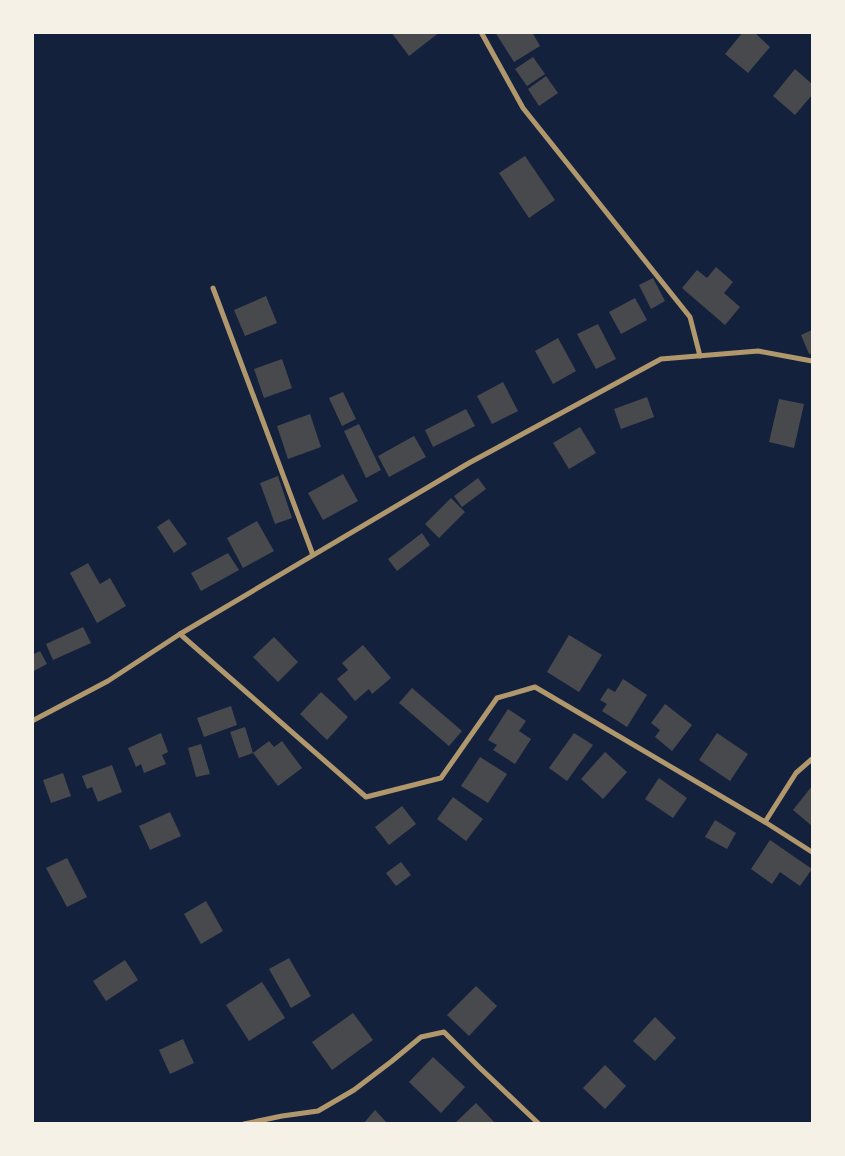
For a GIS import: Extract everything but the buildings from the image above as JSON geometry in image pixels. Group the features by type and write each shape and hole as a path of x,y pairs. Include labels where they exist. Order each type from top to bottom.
{"street":[{"path":"481,32 523,108 690,317 700,356"},
{"path":"213,288 313,555"},
{"path":"32,720 108,680 180,634 469,462 661,359 758,351 812,361"},
{"path":"180,634 366,797 441,778 497,698 535,687 765,822 812,852"},
{"path":"765,822 796,773 812,759"},
{"path":"244,1124 318,1111 354,1090 421,1037 444,1032 539,1124"}]}
